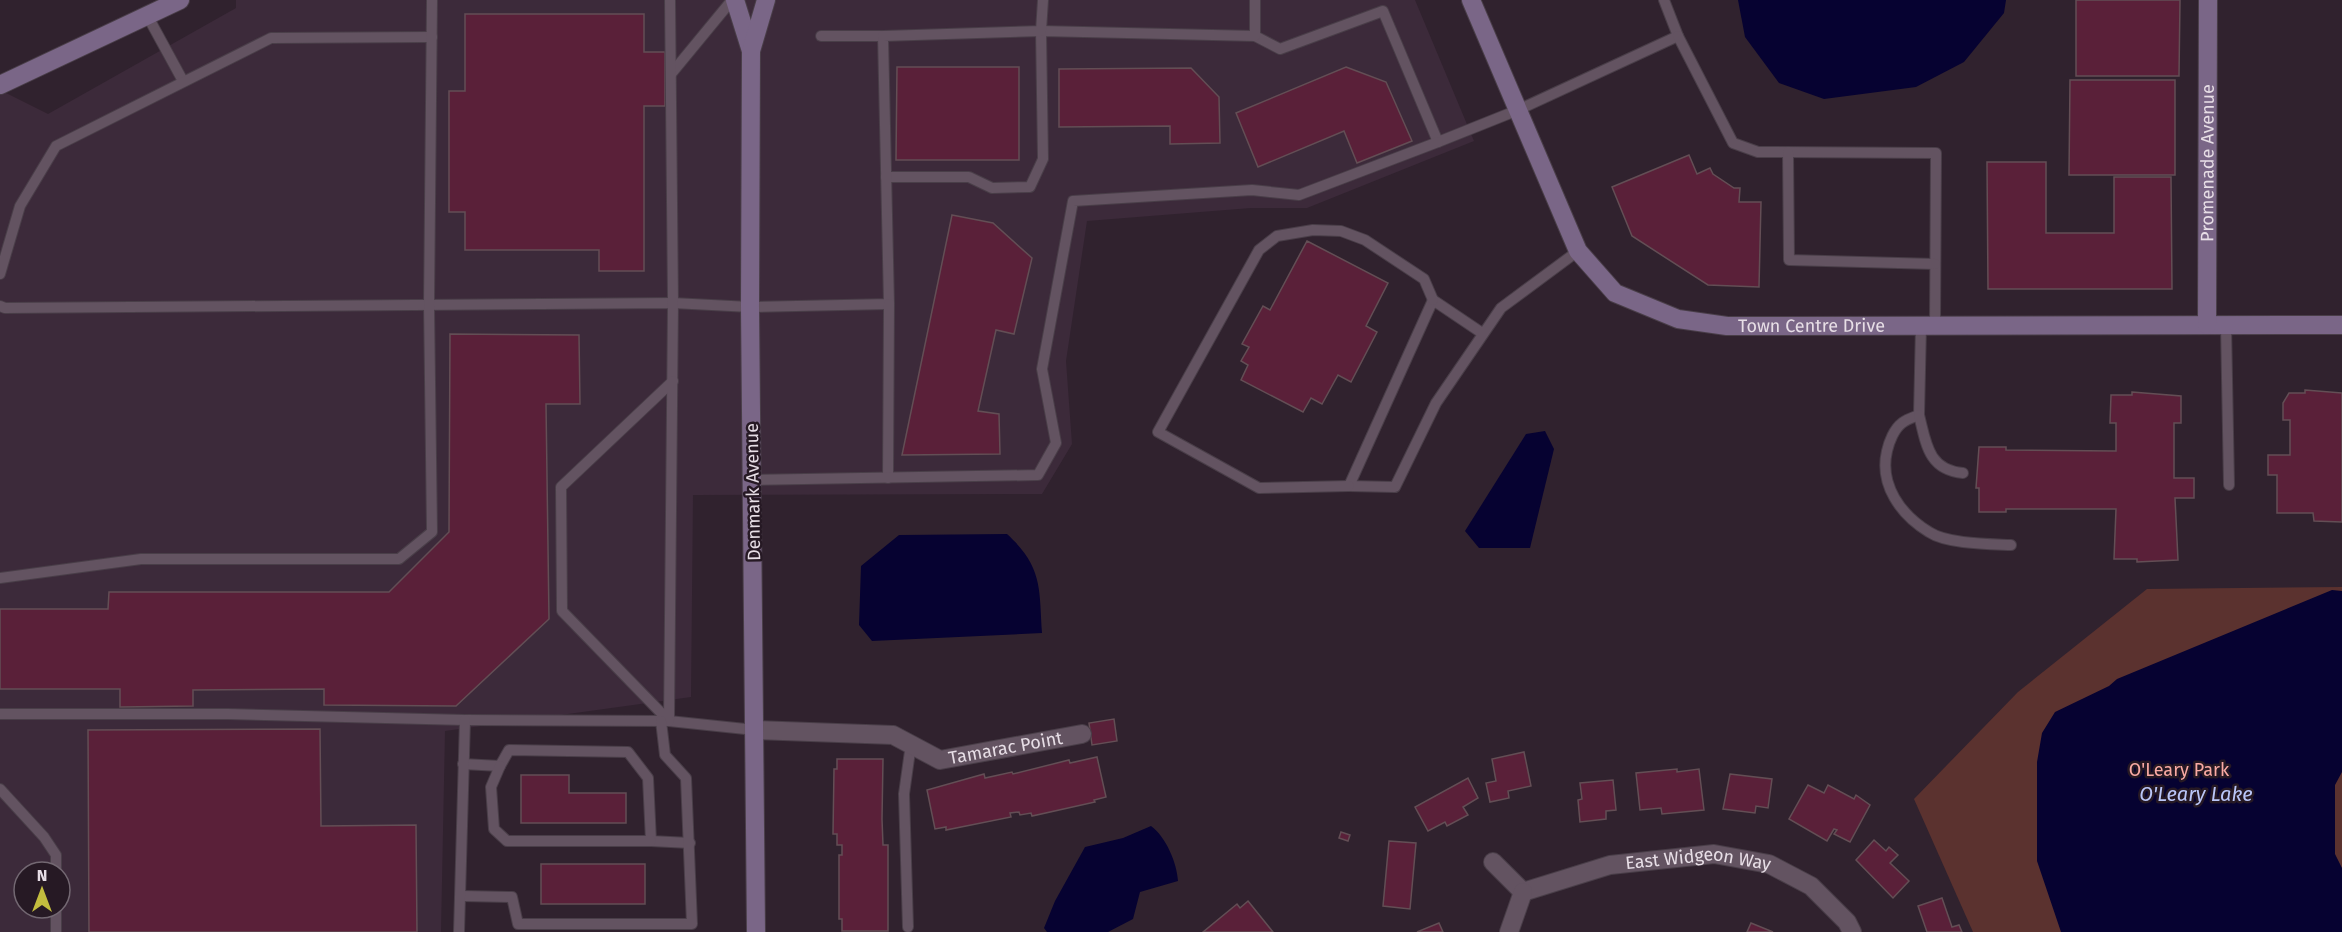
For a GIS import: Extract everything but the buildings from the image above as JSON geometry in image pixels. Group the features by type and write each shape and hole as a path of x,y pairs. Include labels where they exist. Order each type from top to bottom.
{"street":[{"path":"0,85 180,0"},
{"name":"Denmark Avenue","path":"733,0 751,51"},
{"name":"Denmark Avenue","path":"756,932 750,307 751,51 765,0"},
{"name":"Town Centre Drive","path":"1471,0 1578,251 1615,293 1678,319 1727,326 2342,326"},
{"name":"Promenade Avenue","path":"2207,325 2208,0"},
{"name":"Tamarac Point","path":"755,730 893,735 940,760 1082,734"},
{"name":"East Widgeon Way","path":"1523,892 1610,865 1714,854 1769,864 1811,886 1847,922 1852,932"},
{"path":"1493,862 1523,892 1509,932"}],"lane":[{"path":"0,578 141,559 399,559 432,532 429,305 432,0"},
{"path":"462,896 513,897 518,924 692,928 686,778 665,755 674,303 670,0"},
{"path":"671,74 733,0"},
{"path":"886,177 969,177 992,188 1030,187 1043,159 1041,31 1043,0"},
{"path":"1255,0 1255,36"},
{"path":"1665,0 1678,36 1733,143 1758,152 1936,153 1935,264 1919,415 1928,452 1937,465 1950,472 1963,473"},
{"path":"821,36 1041,31 1255,36 1280,49 1383,11 1438,142"},
{"path":"147,15 183,81"},
{"path":"0,274 20,206 56,146 271,38 432,36"},
{"path":"883,36 889,304 888,478"},
{"path":"753,480 1038,475 1056,442 1042,369 1073,201 1252,190 1299,195 1518,110 1678,36"},
{"path":"1788,152 1789,260 1935,264"},
{"path":"1482,333 1433,300 1424,279 1365,240 1341,231 1312,230 1276,236 1259,250 1158,432 1259,488 1395,487 1436,403 1501,308 1578,251"},
{"path":"1349,486 1433,300"},
{"path":"0,306 16,308 674,303 750,307 889,304"},
{"path":"2226,325 2229,485"},
{"path":"665,721 562,611 561,487 673,381"},
{"path":"1919,415 1902,423 1890,441 1884,465 1891,493 1905,512 1930,534 1970,542 2012,545"},
{"path":"0,714 228,714 465,720 665,721 755,730"},
{"path":"459,932 462,896 465,720"},
{"path":"908,927 904,794 911,744"},
{"path":"651,842 648,778 628,752 509,750 491,787 494,829 507,840 690,843"},
{"path":"463,764 500,766"},
{"path":"0,789 44,837 56,855 56,860"}],"shaded area":[{"path":"236,0 1415,0 1474,141 1307,208 1251,208 1087,221 1066,361 1072,444 1042,494 693,495 691,697 445,731 441,932 0,932 0,90 48,114 236,8"}],"green space":[{"name":"O'Leary Lake","path":"2342,587 2342,932 1973,932 1914,799 2018,692 2147,589"}],"water":[{"path":"1738,0 2006,0 2004,13 1964,62 1916,87 1824,99 1779,83 1745,37"},
{"path":"1545,431 1554,449 1530,548 1479,548 1465,531 1526,434"},
{"path":"1007,534 1027,557 1037,579 1042,633 872,641 859,625 861,566 899,535"},
{"name":"O'Leary Lake","path":"2332,590 2342,591 2342,772 2335,785 2335,854 2342,868 2342,932 2061,932 2037,861 2037,762 2042,733 2055,712 2109,686 2117,679"},
{"path":"1151,826 1170,851 1178,881 1140,892 1133,919 1108,932 1047,932 1044,928 1055,901 1085,847 1123,838"}],"park label":[{"name":"O'Leary Park","path":"2179,770"}]}
